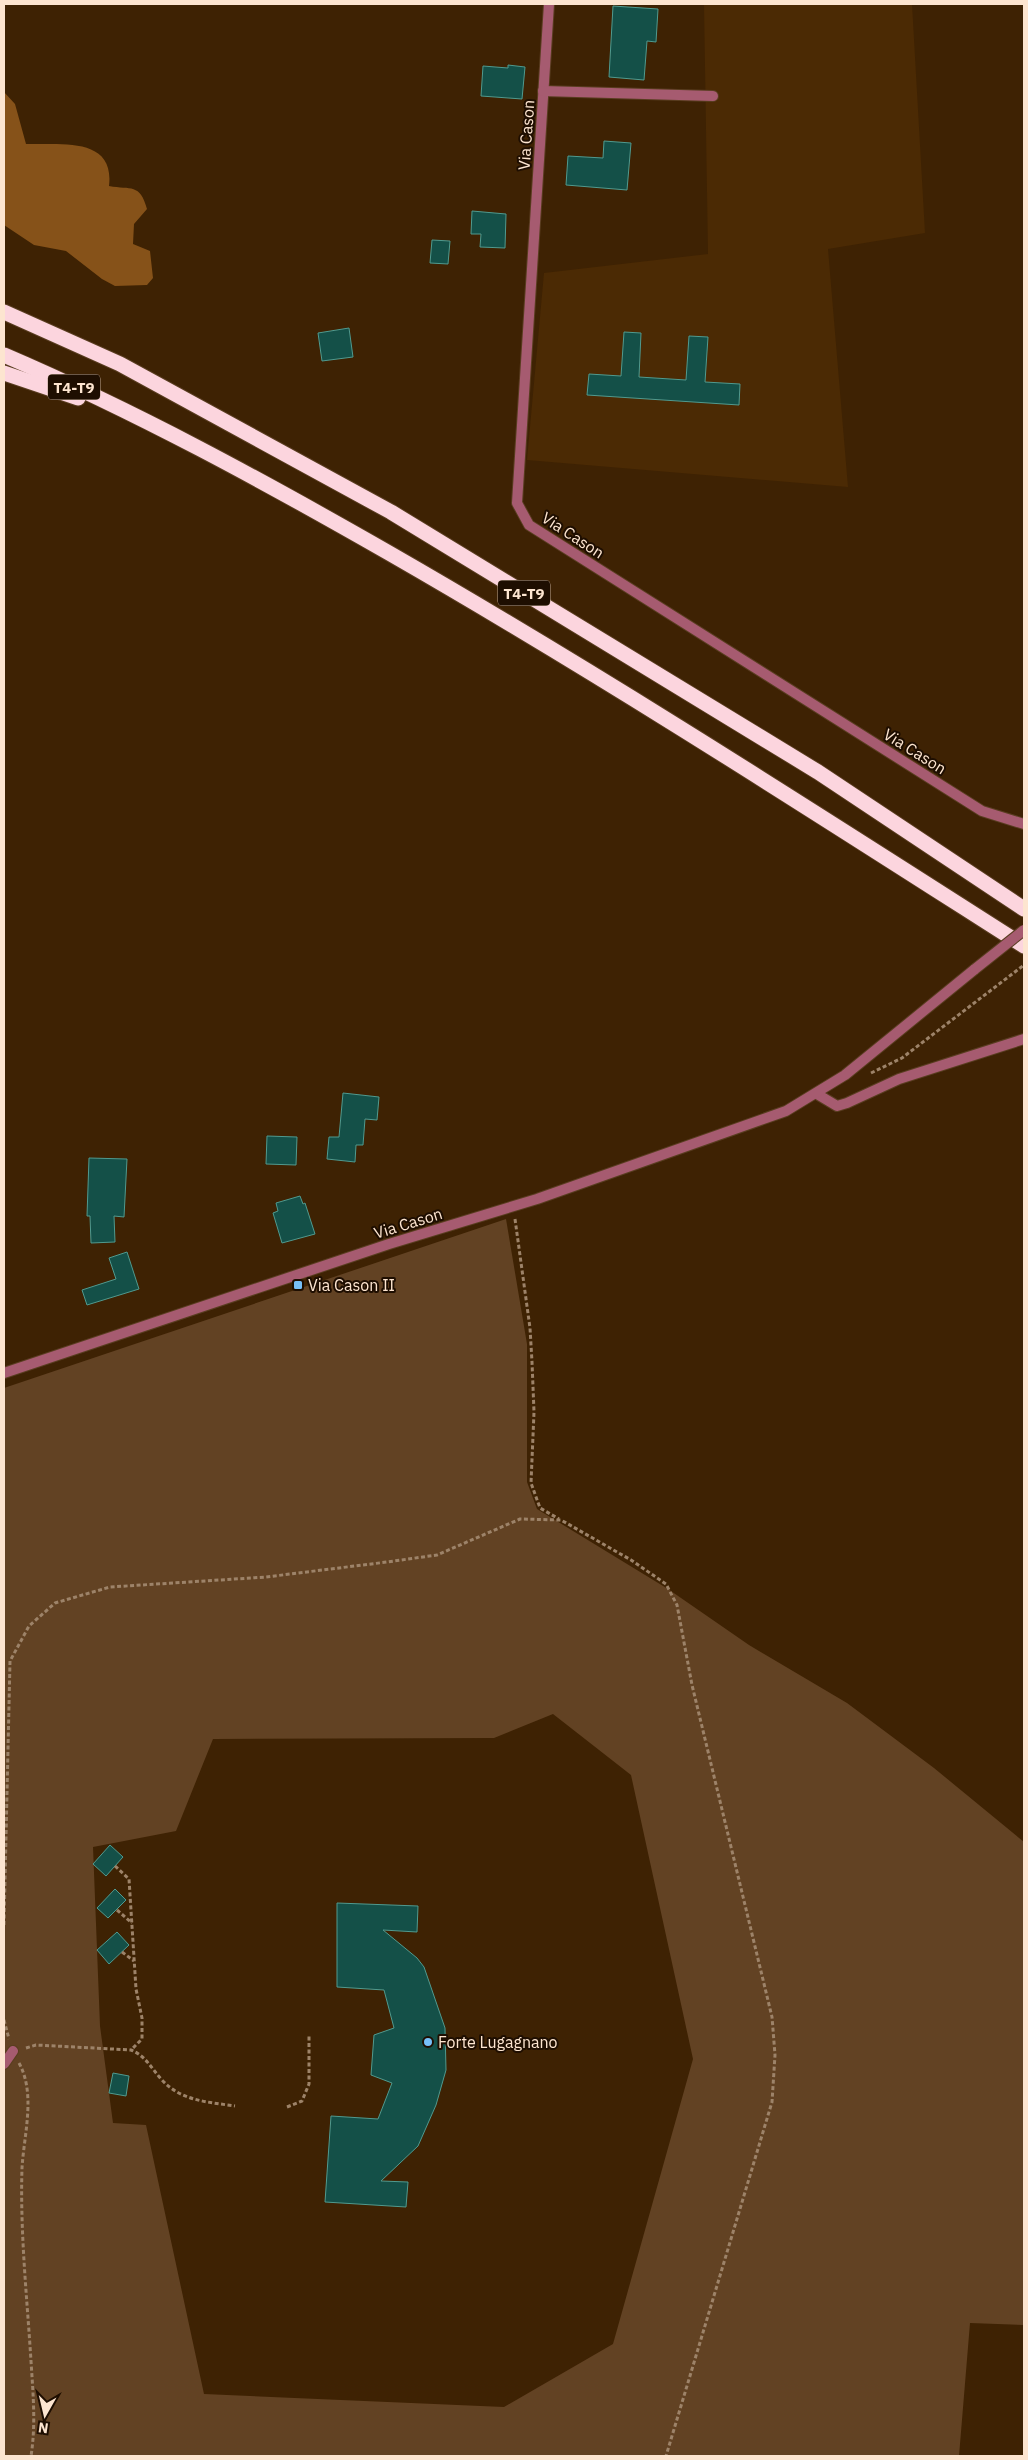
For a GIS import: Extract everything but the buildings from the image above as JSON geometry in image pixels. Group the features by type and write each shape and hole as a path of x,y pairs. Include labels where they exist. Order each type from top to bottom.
{"highway":[{"name":"T4-T9","path":"4,312 120,364 391,512 818,772 1024,909"},
{"name":"T4-T9","path":"4,355 144,420 281,492 479,606 658,713 1024,946"},
{"name":"T4-T9","path":"4,373 144,420"}],"street":[{"name":"Via Cason","path":"549,4 518,503 529,525 982,811 1024,824"},
{"path":"544,91 713,96"},
{"name":"Via Cason","path":"4,1373 389,1244 514,1206 786,1111 817,1094 845,1075 1024,930"},
{"path":"817,1094 837,1106 899,1079 1024,1039"},
{"path":"4,2064 13,2051"}],"path":[{"path":"1000,984 1024,965"},
{"path":"514,1206 532,1362 534,1412 531,1483 540,1508 631,1560 666,1584 677,1605 692,1685 772,2017 775,2055 772,2102 666,2456"},
{"path":"4,1925 10,1661 29,1626 55,1603 110,1587 305,1573 429,1556 464,1544 520,1519 561,1520"},
{"path":"115,1866 130,1879 136,1989 142,2018 142,2039 131,2050"},
{"path":"117,1910 132,1924"},
{"path":"122,1952 134,1962"},
{"path":"4,2020 13,2051 26,2077 28,2108 22,2166 22,2214 23,2259 33,2400 34,2442 31,2456"},
{"path":"287,2107 302,2101 309,2084 308,2034"},
{"path":"13,2051 36,2045 131,2050 142,2055 163,2082 189,2100 235,2106"}],"shaded area":[{"path":"704,4 912,4 925,233 828,249 848,487 527,460 544,273 708,254"},
{"path":"4,92 15,104 26,144 69,145 94,151 103,158 109,170 109,186 134,189 141,195 147,209 134,224 133,244 150,251 153,278 147,285 115,286 102,279 66,251 34,245 4,225"},
{"path":"506,1219 527,1344 527,1482 537,1509 668,1589 749,1645 847,1703 934,1768 1024,1842 1024,2325 970,2323 959,2456 4,2456 4,1388","holes":["553,1714 631,1775 693,2059 613,2344 504,2407 204,2394 146,2125 113,2123 100,2026 93,1847 176,1831 213,1739 494,1738"]}],"place":[{"name":"Via Cason II","path":"298,1285"},
{"name":"Forte Lugagnano","path":"428,2042"}]}
